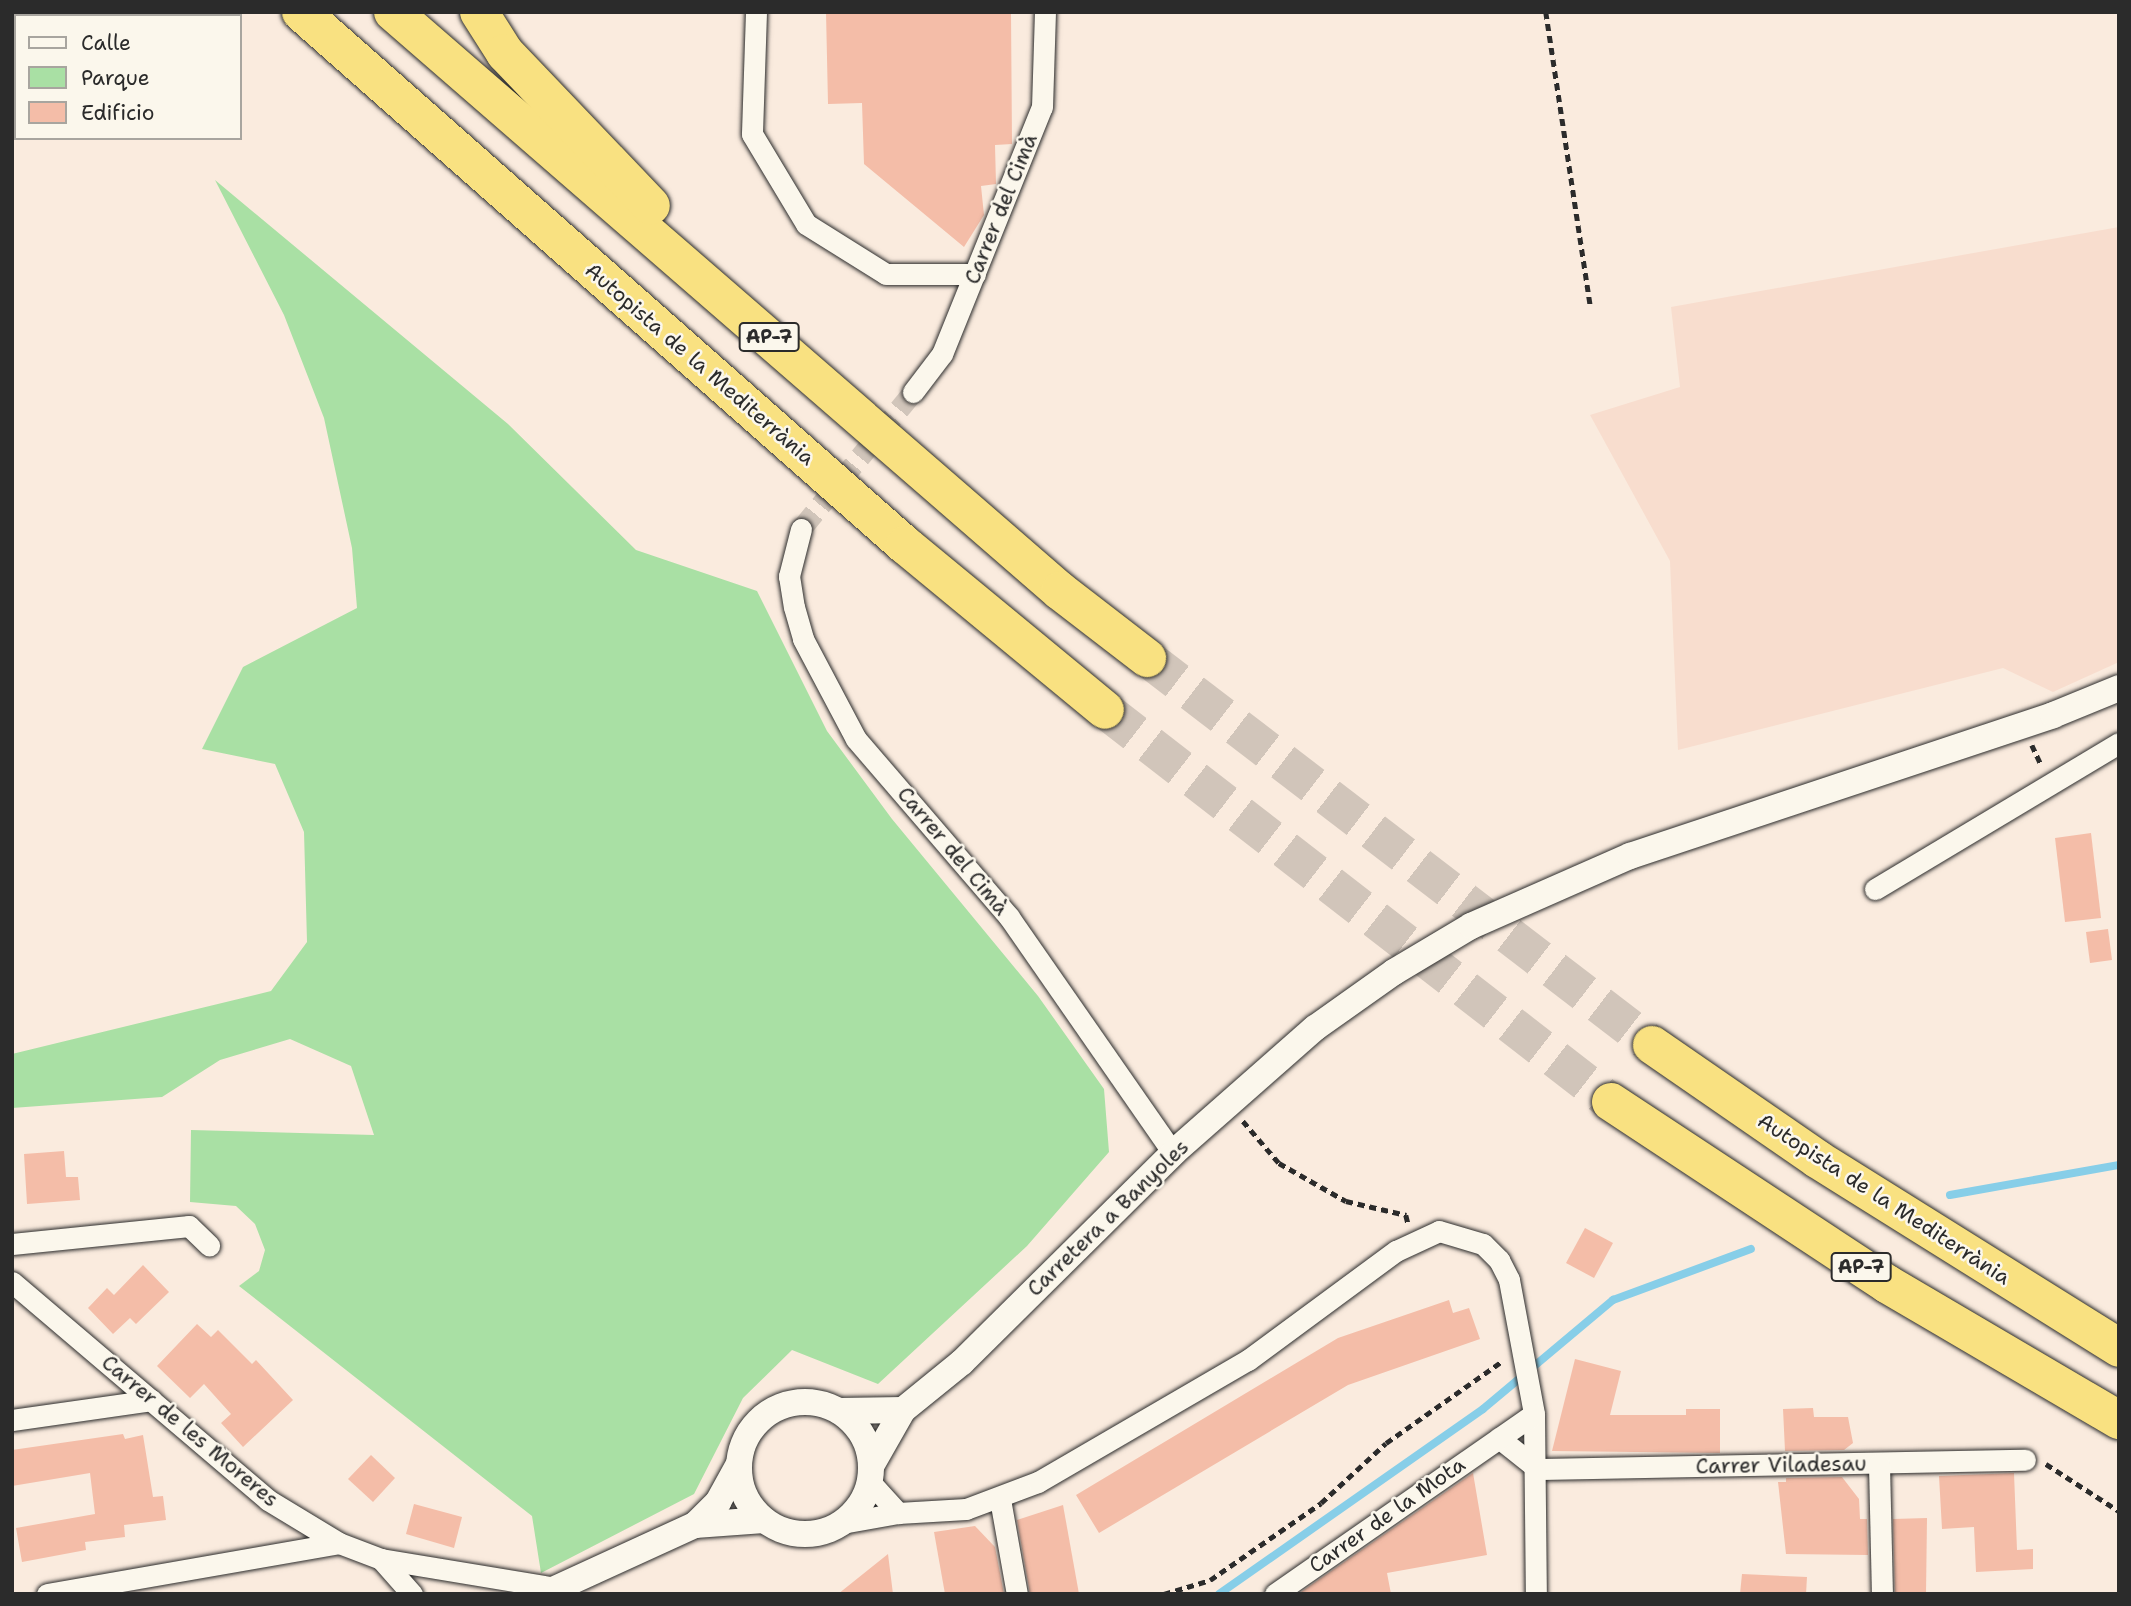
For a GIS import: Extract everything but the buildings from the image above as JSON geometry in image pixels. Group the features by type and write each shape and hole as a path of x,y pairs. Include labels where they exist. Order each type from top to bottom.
{"highway":[{"path":"290,12 339,48"},
{"name":"Autopista de la Mediterrània","path":"301,12 915,554 1105,710"},
{"name":"AP-7","path":"393,12 1018,554 1147,658"},
{"path":"479,12 505,53 676,231 1018,554"},
{"name":"Autopista de la Mediterrània","path":"1652,1045 1817,1159 2119,1348"},
{"name":"AP-7","path":"1611,1102 1887,1284 2119,1420"}],"street":[{"path":"757,12 752,134 806,224 886,274 975,274"},
{"name":"Carrer del Cimà","path":"913,392 942,354 1042,107 1045,12"},
{"name":"Carrer del Cimà","path":"801,529 789,576 794,607 803,639 856,739 1009,917 1173,1153"},
{"name":"Carretera a Banyoles","path":"871,1474 903,1410 962,1362 1173,1153 1315,1028 1394,972 1471,926 1545,891 1630,856 2053,715 2119,688"},
{"path":"1874,889 2018,799 2119,743"},
{"path":"12,1244 189,1226 209,1245"},
{"path":"739,1464 747,1501 764,1520 780,1530 807,1535 842,1523 898,1513 966,1509 1000,1499 1077,1462 1248,1360 1414,1240 1440,1231 1453,1233 1483,1244 1499,1260 1509,1280 1517,1357 1530,1390 1534,1414 1538,1469 1536,1594"},
{"name":"Carrer de les Moreres","path":"12,1282 268,1500 339,1543 381,1559 550,1591"},
{"path":"12,1419 152,1400"},
{"path":"695,1525 718,1502 739,1464 749,1432 774,1410 807,1402 839,1411 903,1410"},
{"path":"839,1411 864,1438 871,1474 898,1513"},
{"name":"Carrer de la Mota","path":"1281,1592 1534,1414"},
{"path":"1499,1438 1538,1469"},
{"name":"Carrer Viladesau","path":"1538,1469 2025,1460"},
{"path":"1879,1464 1882,1594"},
{"path":"842,1523 857,1510 871,1474"},
{"path":"1000,1499 1017,1594"},
{"path":"550,1591 695,1525 764,1520"},
{"path":"47,1594 339,1543"},
{"name":"Carrer de les Moreres","path":"381,1559 412,1594"}],"path":[{"path":"1546,12 1591,308"},
{"path":"2029,738 2049,782"},
{"path":"1240,1118 1279,1163 1346,1201 1406,1215 1414,1240"},
{"path":"1164,1594 1209,1580 1321,1503 1386,1443 1517,1357"},
{"path":"2025,1460 2046,1464 2119,1511"}],"shaded area":[{"path":"2119,227 2119,662 2053,692 2003,668 1678,750 1670,561 1590,415 1680,387 1671,307"}],"green space":[{"path":"215,180 508,424 636,550 757,591 827,731 892,819 1038,996 1104,1089 1109,1152 1027,1246 878,1384 792,1350 743,1398 694,1494 541,1573 532,1516 239,1286 259,1271 265,1250 255,1224 236,1206 190,1202 191,1130 374,1135 351,1066 290,1039 220,1060 162,1097 12,1108 12,1054 271,991 307,942 304,832 275,764 202,749 243,667 357,608 352,548 324,418 284,315"}],"waterway":[{"path":"1950,1195 2119,1165"},
{"path":"1219,1594 1483,1409 1613,1300 1751,1249"}],"tunnel":[{"path":"801,529 913,392"},
{"path":"1147,658 1652,1045"},
{"path":"1105,710 1611,1102"}]}
